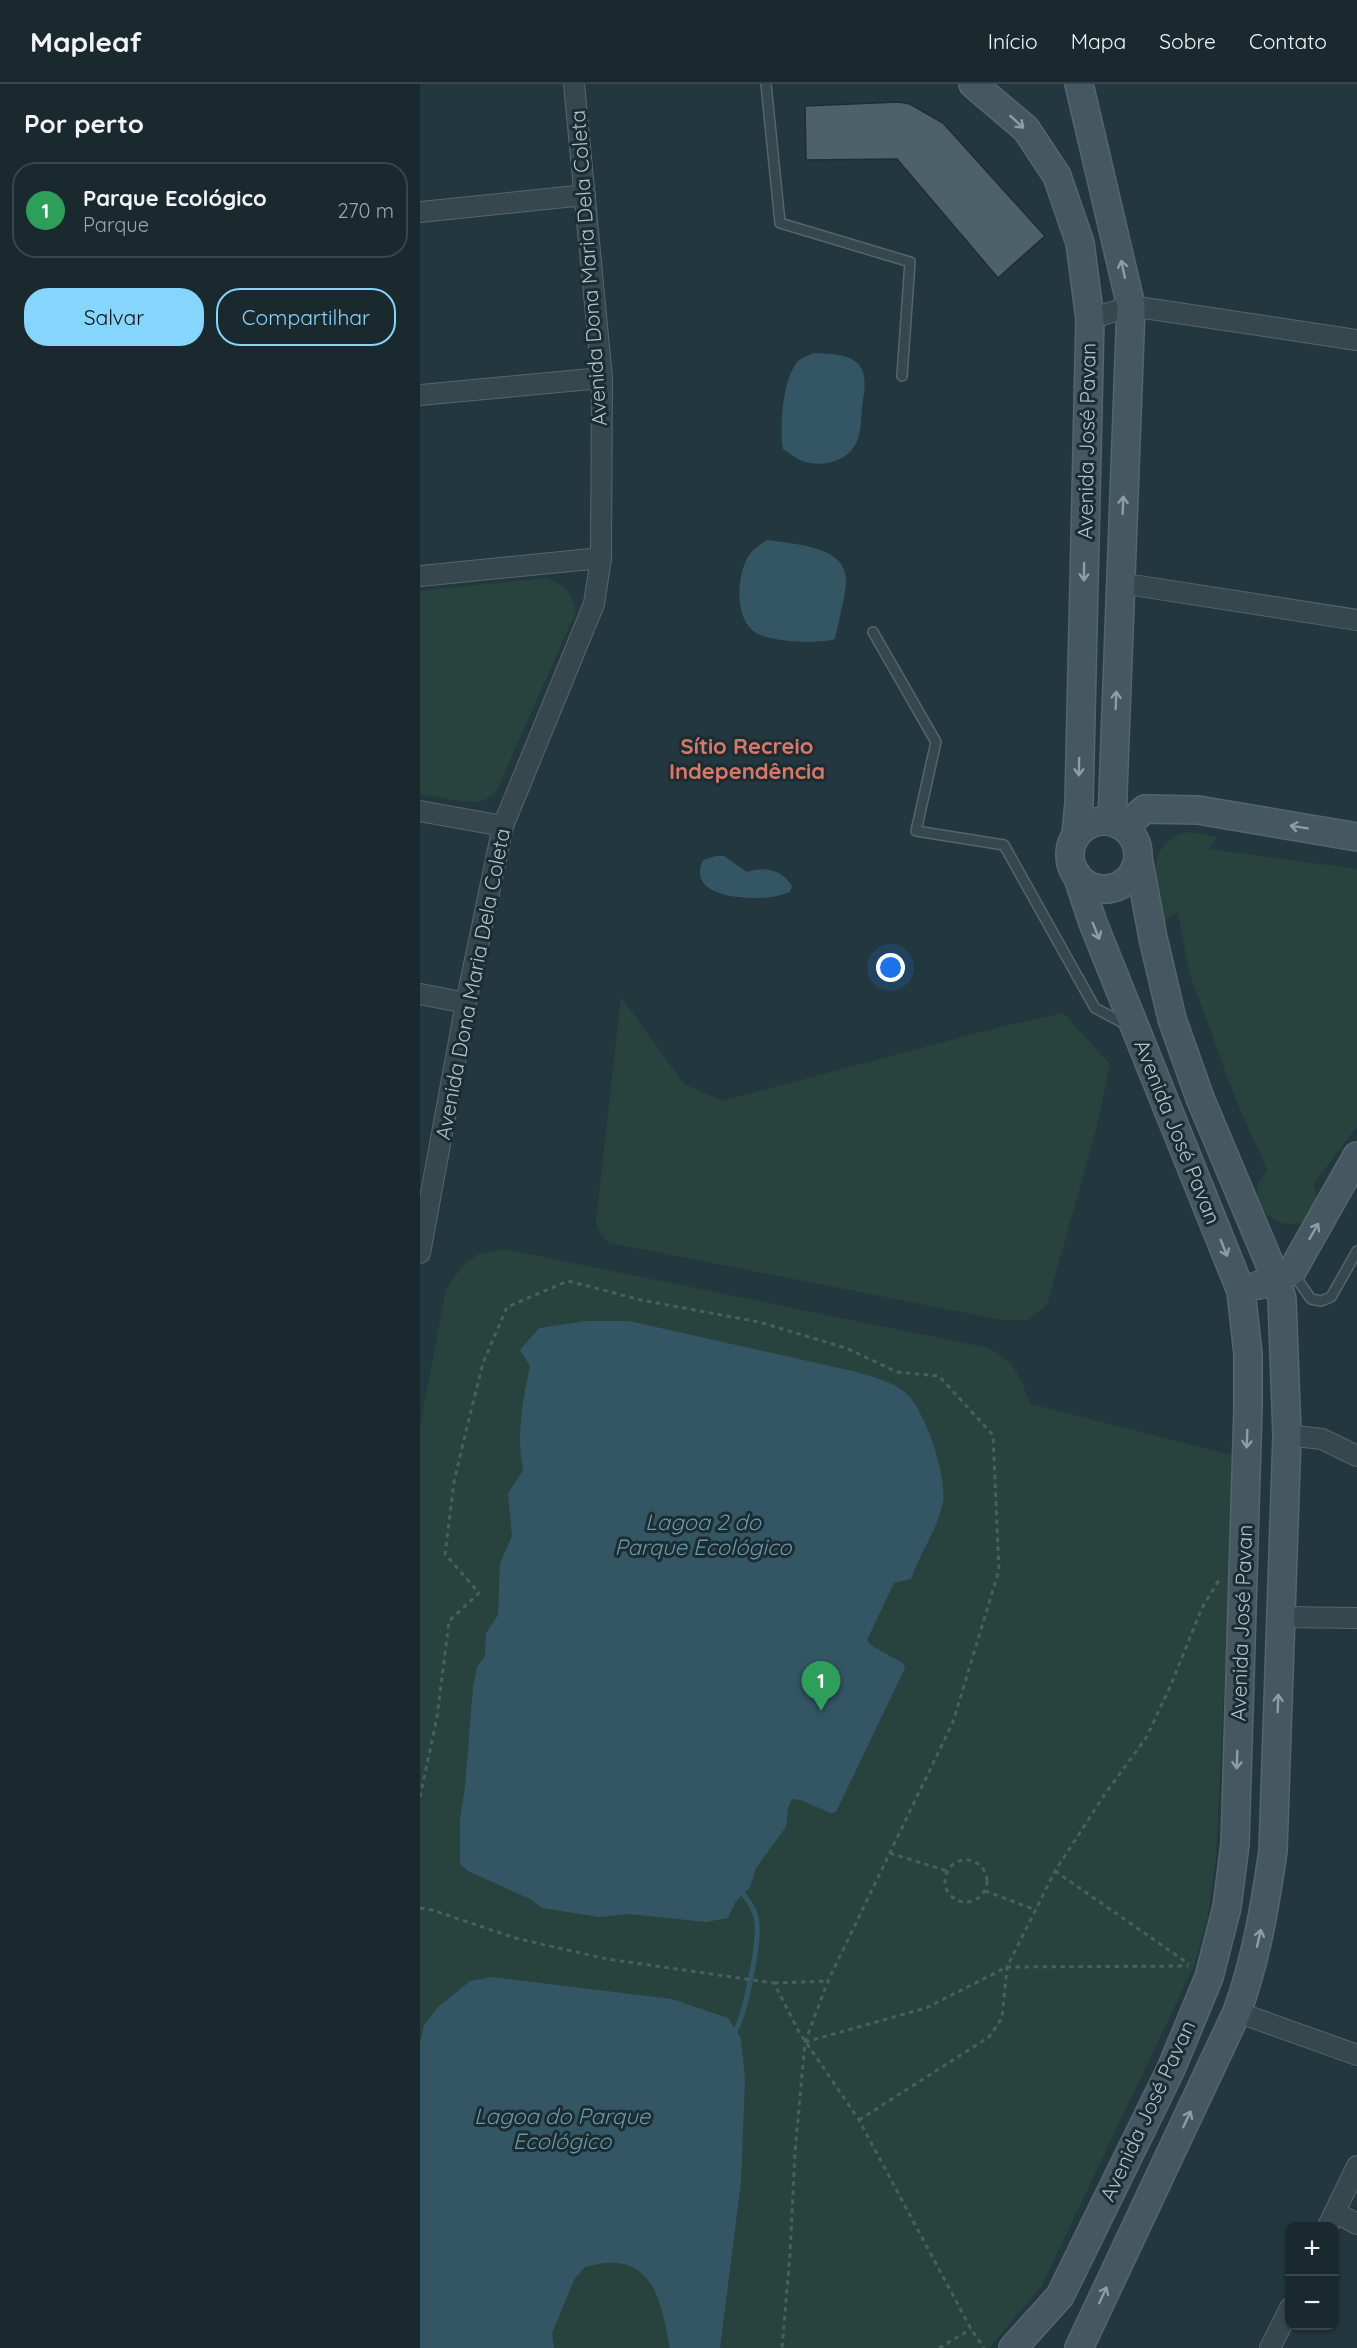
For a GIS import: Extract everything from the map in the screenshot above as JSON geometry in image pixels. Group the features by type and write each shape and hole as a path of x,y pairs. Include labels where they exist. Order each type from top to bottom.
{"street":[{"name":"Avenida Dona Maria Dela Coleta","path":"420,1253 428,1179 503,826 594,604 601,558 602,378 574,84"},
{"name":"Avenida José Pavan","path":"973,84 1026,129 1057,176 1080,243 1090,320 1079,803 1076,835"},
{"name":"Avenida José Pavan","path":"1079,84 1131,306 1120,583 1118,824"},
{"path":"420,212 585,195"},
{"path":"1090,320 1131,306 1357,340"},
{"path":"420,395 602,378"},
{"path":"420,576 601,558"},
{"path":"1120,583 1357,620"},
{"path":"1118,824 1132,835 1137,845 1136,868 1130,878 1120,885 1097,888 1086,884 1077,875 1070,856 1076,835 1092,823 1118,824 1145,809 1198,810 1357,837"},
{"path":"420,811 503,826"},
{"name":"Avenida José Pavan","path":"1079,2348 1238,2012 1249,1979 1264,1916 1273,1851 1287,1435 1282,1299 1284,1275 1200,1098 1172,1018 1153,938 1138,856"},
{"name":"Avenida José Pavan","path":"1014,2348 1060,2296 1171,2069 1209,1977 1227,1907 1235,1844 1248,1408 1248,1354 1241,1292 1092,923 1077,875"},
{"path":"420,994 466,1003"},
{"path":"1241,1292 1284,1275 1357,1156"},
{"path":"1287,1435 1322,1439 1357,1456"},
{"path":"1281,1617 1357,1618"},
{"path":"1238,2012 1357,2055"},
{"path":"1357,2166 1332,2219 1357,2224"},
{"path":"1270,2348 1285,2318"},
{"path":"1014,2348 1027,2345 1042,2348"}],"lane":[{"path":"766,84 780,223 910,262 902,376"},
{"path":"873,632 936,742 916,831 1004,845 1095,1008 1137,1031"},
{"path":"1284,1275 1311,1299 1321,1301 1331,1297 1357,1251"}],"path":[{"path":"420,1797 437,1717 449,1621 479,1593 445,1554 454,1482 483,1363 507,1307 568,1281 641,1300 759,1322 846,1348 897,1372 939,1376 993,1435 999,1570 953,1722 828,1981 805,2042 782,2348"},
{"path":"859,2120 988,2037 1002,2019 1007,1967 1055,1871 1146,1738 1170,1687 1202,1608 1224,1572"},
{"path":"890,1853 947,1871"},
{"path":"972,1860 979,1864 987,1876 985,1891 975,1901 960,1902 948,1893 944,1878 947,1871 958,1861 972,1860"},
{"path":"805,2042 926,2008 1007,1967 1194,1966 1055,1871"},
{"path":"985,1891 1036,1910"},
{"path":"420,1908 515,1938 595,1957 774,1983 828,1981"},
{"path":"774,1983 805,2042 859,2120 971,2329 984,2348"},
{"path":"939,2348 971,2329"}],"green space":[{"path":"546,578 566,590 576,611 496,792 483,801 465,802 420,794 420,591"},
{"path":"1189,832 1217,837 1209,849 1357,869 1357,1126 1313,1185 1321,1207 1310,1218 1302,1222 1293,1224 1276,1220 1268,1215 1258,1200 1259,1182 1267,1170 1234,1095 1189,972 1178,912 1160,924 1155,882 1158,856 1164,846 1174,837"},
{"path":"621,997 684,1084 722,1101 1000,1027 1063,1013 1110,1064 1097,1126 1047,1305 1028,1320 1002,1320 610,1243 600,1234 596,1221"},
{"path":"504,1249 989,1348 1012,1366 1031,1404 1235,1456 1216,1859 1208,1915 1194,1966 1041,2287 989,2348 420,2348 420,1426 446,1289 464,1264 479,1254"}],"water":[{"path":"814,353 840,355 852,359 861,368 864,378 861,425 857,441 853,448 840,459 823,464 798,459 783,449 782,440 783,406 791,373 799,361"},
{"path":"767,540 815,548 836,559 843,567 846,583 835,639 828,641 783,640 763,636 749,626 744,618 739,596 742,573 749,555"},
{"path":"724,856 747,872 760,869 778,873 792,886 790,892 772,897 749,898 722,894 711,889 703,882 700,873 703,860"},
{"name":"Lagoa 2 do Parque Ecológico","path":"587,1321 629,1321 857,1372 883,1380 902,1390 914,1403 934,1445 942,1477 941,1512 911,1579 894,1583 867,1640 872,1646 903,1663 905,1668 836,1812 831,1813 792,1799 788,1808 786,1827 756,1868 750,1887 736,1901 728,1918 706,1922 629,1914 599,1917 542,1908 532,1900 468,1871 460,1864 460,1818 465,1788 473,1687 477,1667 485,1656 486,1633 498,1615 500,1563 512,1536 508,1494 523,1470 520,1431 530,1366 520,1350 539,1328"},
{"name":"Lagoa do Parque Ecológico","path":"491,1977 672,1999 728,2018 741,2038 745,2080 741,2182 720,2348 670,2348 661,2308 651,2284 632,2267 610,2262 585,2267 575,2278 552,2333 554,2348 420,2348 420,2043 424,2025 438,2007 470,1981"}],"building":[{"path":"898,102 910,104 943,123 1045,236 998,278 897,159 806,160 805,106"}],"waterway":[{"path":"733,2034 738,2026 746,1998 757,1933 755,1914 749,1901 740,1890"}],"place":[{"name":"Parque Ecológico","path":"821,1711"}],"district":[{"name":"Sítio Recreio Independência","path":"747,758"}]}
